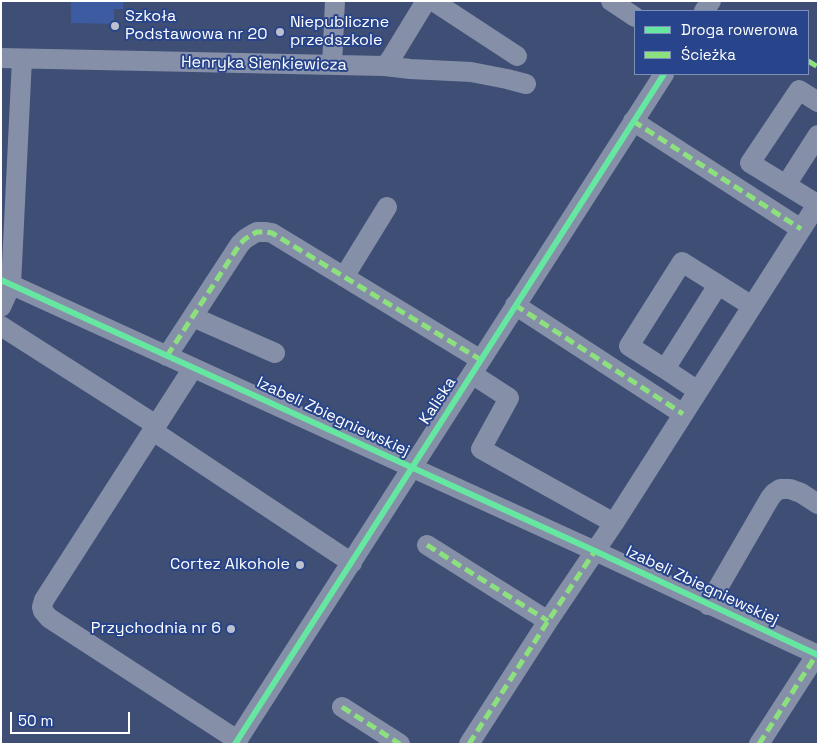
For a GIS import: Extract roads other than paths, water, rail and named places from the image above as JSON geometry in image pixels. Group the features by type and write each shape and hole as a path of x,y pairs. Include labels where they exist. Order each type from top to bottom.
{"street":[{"path":"332,65 335,1"},
{"path":"385,66 426,1"},
{"path":"433,1 517,56"},
{"path":"611,1 634,16"},
{"name":"Henryka Sienkiewicza","path":"1,58 385,66 478,73 526,84"},
{"path":"1,307 6,283 22,59"},
{"name":"Kaliska","path":"236,742 663,75"},
{"path":"469,744 548,620 614,524 817,203 750,162 799,90 818,102"},
{"path":"634,121 801,230"},
{"path":"786,185 818,135"},
{"path":"344,278 387,207"},
{"path":"167,356 240,244 257,232 272,234 344,278 476,367 509,398 481,449 614,524"},
{"path":"698,391 629,346 682,262 752,306"},
{"name":"Izabeli Zbiegniewskiej","path":"6,283 595,551 817,655"},
{"path":"665,369 718,285"},
{"path":"516,305 683,414"},
{"path":"193,317 275,353"},
{"path":"1,326 352,563"},
{"path":"193,368 44,600 42,607 49,618 236,742"},
{"path":"708,604 774,493 780,489 790,489 801,493 818,504"},
{"path":"427,545 548,620"},
{"path":"759,744 817,655"},
{"path":"342,707 400,744"}],"place":[{"name":"Szkoła Podstawowa nr 20","path":"115,26"},
{"name":"Niepubliczne przedszkole","path":"280,32"},
{"name":"Cortez Alkohole","path":"300,565"},
{"name":"Przychodnia nr 6","path":"231,629"}]}
